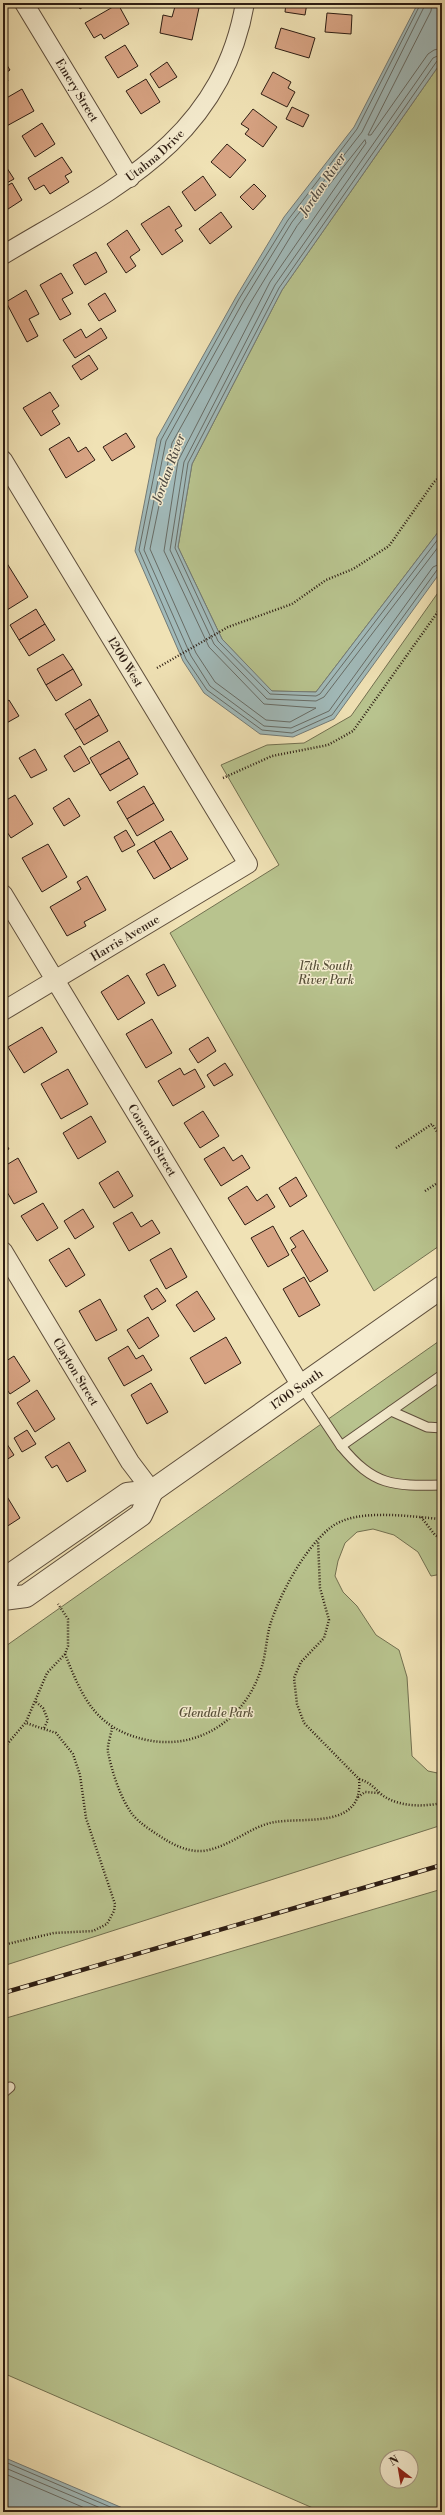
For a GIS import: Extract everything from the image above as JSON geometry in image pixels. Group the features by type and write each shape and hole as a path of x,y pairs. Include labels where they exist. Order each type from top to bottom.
{"street":[{"name":"Emery Street","path":"24,3 130,178"},
{"name":"Utahna Drive","path":"3,255 130,178 168,148 188,127 205,102 240,29 244,3"},
{"name":"1200 West","path":"3,460 248,864"},
{"name":"Harris Avenue","path":"3,1011 248,864"},
{"name":"Concord Street","path":"3,894 301,1386"},
{"name":"Clayton Street","path":"3,1251 130,1462 152,1491"},
{"name":"1700 South","path":"3,1589 10,1575 127,1494 152,1491 442,1287"},
{"path":"3,1599 26,1596 141,1515 152,1491"}],"lane":[{"path":"341,1446 442,1375"},
{"path":"301,1386 341,1446 357,1466 384,1482 442,1485"},
{"path":"391,1411 426,1427 442,1428"}],"path":[{"path":"156,668 228,627 292,604 326,580 353,569 389,546 434,482 442,475"},
{"path":"223,778 235,771 272,756 328,745 353,731 442,606"},
{"path":"396,1148 432,1124 442,1139"},
{"path":"425,1192 442,1180"},
{"path":"65,1654 84,1700 97,1715 112,1728 137,1738 162,1743 204,1735 221,1727 236,1714 251,1693 262,1669 270,1624 282,1595 306,1556 330,1528 347,1520 364,1516 442,1519"},
{"path":"420,1517 435,1535 442,1539"},
{"path":"318,1541 320,1588 329,1620 324,1638 301,1662 294,1678 296,1704 304,1723 359,1779 368,1782 380,1793 401,1804 429,1805 442,1803"},
{"path":"3,1749 26,1723 47,1673 65,1654 70,1633 68,1619 58,1604"},
{"path":"36,1702 43,1708 48,1720 44,1728"},
{"path":"3,1945 54,1933 94,1931 107,1924 114,1911 114,1897 103,1870 82,1803 77,1763 62,1738 56,1733 26,1723"},
{"path":"112,1728 108,1750 121,1794 133,1815 178,1847 201,1851 223,1847 252,1830 274,1822 333,1818 348,1809 358,1797 365,1792 380,1793"},
{"path":"358,1797 359,1779"}],"green space":[{"path":"442,61 442,527 316,692 271,691 222,639 178,547 192,464 282,290"},
{"name":"17th South River Park","path":"442,587 442,1244 374,1291 170,933 279,865 221,765 267,745 304,743 351,716"},
{"name":"Glendale Park","path":"442,1339 442,1574 431,1576 418,1552 394,1535 373,1529 357,1532 345,1543 338,1561 335,1576 343,1592 357,1606 376,1635 399,1650 407,1677 412,1756 428,1771 442,1774 442,1825 3,1966 3,1648"},
{"path":"442,1889 442,2512 322,2512 3,2373 3,2019"}],"water":[{"name":"Jordan River","path":"418,3 442,3 442,61 282,290 192,464 178,547 222,639 272,691 316,692 442,527 442,570 334,719 293,737 260,734 204,693 183,661 135,551 157,438 236,297 284,217 354,127"},
{"path":"3,2457 132,2512 3,2512"}],"building":[{"path":"76,3 89,3 80,9"},
{"path":"176,3 199,8 192,40 160,33 163,15 172,17"},
{"path":"286,3 307,3 305,15 285,12"},
{"path":"118,4 129,24 104,39 101,34 94,38 85,23"},
{"path":"327,13 352,15 351,34 325,32"},
{"path":"281,28 315,38 309,58 275,48"},
{"path":"125,45 138,66 118,78 105,57"},
{"path":"3,59 10,70 4,74 8,81 3,84"},
{"path":"167,62 177,77 159,88 150,74"},
{"path":"273,72 291,82 288,88 295,92 287,107 261,94"},
{"path":"146,79 160,102 141,114 126,91"},
{"path":"22,89 34,111 3,128 3,100"},
{"path":"292,107 309,115 303,127 286,119"},
{"path":"253,109 277,127 263,147 245,134 249,129 241,124"},
{"path":"42,123 55,144 35,157 22,136"},
{"path":"227,144 246,160 230,178 211,162"},
{"path":"62,157 72,172 65,176 69,182 50,194 44,185 35,190 28,178"},
{"path":"3,162 14,179 3,185"},
{"path":"203,176 216,195 195,211 182,192"},
{"path":"12,183 22,200 5,211 3,188"},
{"path":"254,184 266,196 253,210 240,197"},
{"path":"169,206 182,226 175,230 183,241 162,255 141,224"},
{"path":"221,212 232,227 210,244 199,229"},
{"path":"127,230 140,250 130,257 136,266 126,273 107,244"},
{"path":"96,252 107,272 85,285 73,265"},
{"path":"61,273 73,293 62,299 71,314 60,320 40,285"},
{"path":"26,290 39,314 29,319 38,336 27,342 6,302"},
{"path":"105,293 116,311 99,321 88,304"},
{"path":"101,328 107,338 75,358 63,340 81,329 86,338"},
{"path":"89,355 98,369 81,380 72,366"},
{"path":"50,392 59,406 52,411 60,424 41,436 23,408"},
{"path":"126,433 135,447 112,461 103,447"},
{"path":"69,437 78,452 86,447 95,460 66,478 49,449"},
{"path":"3,557 28,597 7,610 3,604"},
{"path":"36,609 45,624 19,640 10,625"},
{"path":"45,624 55,640 29,656 19,640"},
{"path":"63,654 73,669 46,685 37,669"},
{"path":"73,669 82,685 56,701 46,685"},
{"path":"90,699 99,715 75,730 65,714"},
{"path":"9,700 19,716 3,725 3,704"},
{"path":"99,715 108,731 84,745 75,730"},
{"path":"119,741 129,758 100,775 90,758"},
{"path":"80,746 90,763 74,772 64,756"},
{"path":"35,749 47,770 31,778 19,758"},
{"path":"129,758 138,774 110,791 100,775"},
{"path":"144,786 154,803 127,819 117,802"},
{"path":"15,795 33,824 11,838 3,826 3,802"},
{"path":"69,798 80,816 64,826 53,808"},
{"path":"154,803 164,820 137,836 127,819"},
{"path":"126,830 135,845 122,852 114,837"},
{"path":"171,831 188,859 171,869 154,841"},
{"path":"154,841 171,869 154,879 137,851"},
{"path":"48,844 67,877 42,892 22,858"},
{"path":"87,876 106,910 84,922 86,926 67,936 50,907 81,889 77,882"},
{"path":"164,964 176,986 158,996 146,974"},
{"path":"128,975 145,1003 118,1020 101,992"},
{"path":"152,1019 172,1053 146,1068 126,1034"},
{"path":"42,1027 57,1052 24,1073 8,1047"},
{"path":"208,1037 216,1051 198,1063 189,1049"},
{"path":"225,1063 233,1075 214,1086 207,1075"},
{"path":"180,1068 184,1075 195,1069 205,1087 173,1106 158,1081"},
{"path":"68,1069 88,1104 61,1119 41,1084"},
{"path":"203,1111 219,1136 200,1148 184,1123"},
{"path":"91,1116 106,1142 78,1159 63,1133"},
{"path":"3,1139 9,1149 3,1152"},
{"path":"224,1147 233,1161 242,1155 250,1168 221,1186 204,1159"},
{"path":"18,1158 37,1192 14,1204 3,1185 3,1167"},
{"path":"118,1171 133,1196 114,1208 99,1183"},
{"path":"296,1177 307,1196 290,1207 279,1188"},
{"path":"247,1186 257,1201 267,1194 275,1207 245,1225 228,1198"},
{"path":"43,1203 58,1228 37,1241 21,1216"},
{"path":"83,1209 94,1227 75,1239 64,1221"},
{"path":"132,1212 141,1227 152,1220 160,1233 129,1251 113,1223"},
{"path":"273,1226 289,1255 268,1267 251,1238"},
{"path":"303,1230 328,1271 310,1282 291,1250 296,1247 290,1238"},
{"path":"69,1248 85,1275 66,1287 49,1260"},
{"path":"171,1248 187,1277 166,1289 150,1260"},
{"path":"304,1277 320,1305 299,1317 283,1289"},
{"path":"157,1288 166,1301 152,1310 144,1296"},
{"path":"197,1291 215,1319 194,1332 176,1305"},
{"path":"100,1299 117,1330 96,1341 79,1311"},
{"path":"148,1317 159,1336 139,1349 127,1330"},
{"path":"226,1337 241,1363 205,1384 190,1358"},
{"path":"128,1346 136,1359 143,1355 152,1370 124,1386 108,1358"},
{"path":"14,1356 30,1381 10,1394 3,1384 3,1363"},
{"path":"151,1383 168,1412 147,1424 131,1395"},
{"path":"37,1390 55,1419 35,1432 17,1403"},
{"path":"27,1430 36,1444 22,1452 14,1438"},
{"path":"5,1441 14,1455 3,1462 3,1442"},
{"path":"69,1442 86,1471 67,1482 57,1465 52,1468 45,1457"},
{"path":"3,1490 20,1518 3,1529"}],"railway":[{"path":"3,1993 442,1865"}]}
